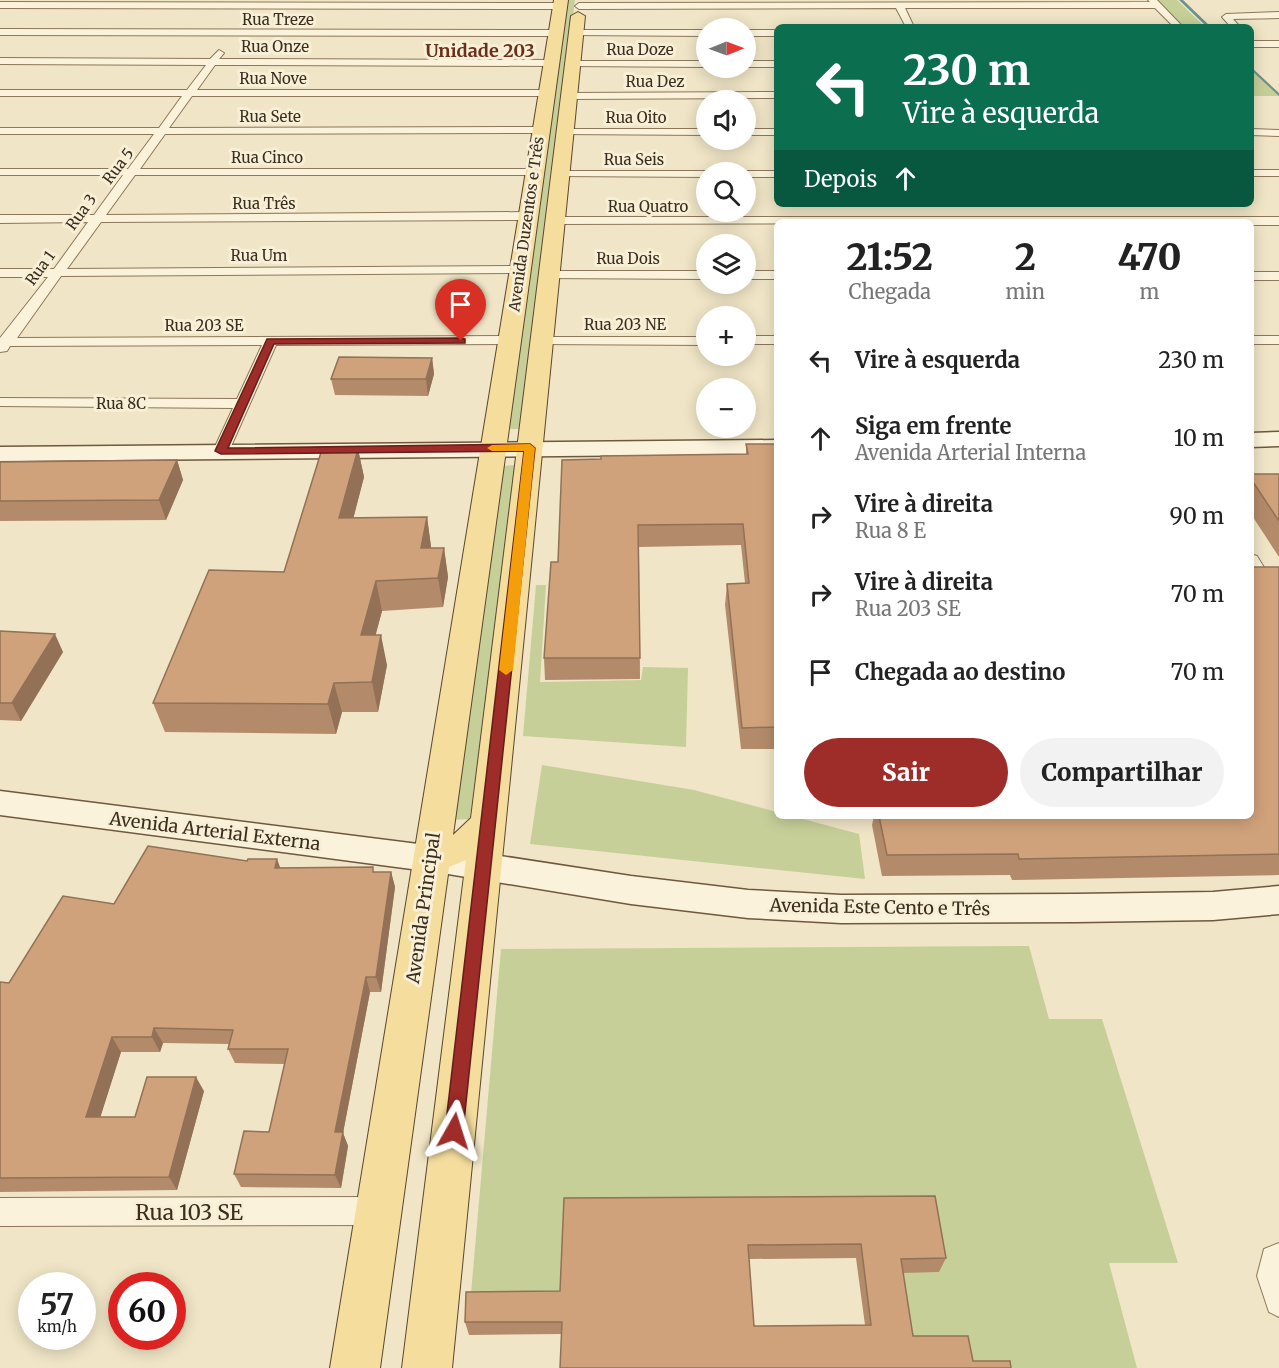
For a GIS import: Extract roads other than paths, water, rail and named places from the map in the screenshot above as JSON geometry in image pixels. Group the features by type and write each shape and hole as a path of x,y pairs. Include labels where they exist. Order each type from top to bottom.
{"main road":[{"name":"Avenida Duzentos e Três","path":"493,448 539,130 560,3"},
{"name":"Avenida Duzentos e Três","path":"530,448 579,3"},
{"path":"1254,440 1279,440"},
{"path":"0,454 774,447"},
{"name":"Avenida Principal","path":"355,1368 493,448"},
{"path":"427,1368 530,448"},
{"name":"Avenida Arterial Externa","path":"0,803 484,866"},
{"path":"430,859 470,843 489,821"},
{"name":"Avenida Este Cento e Três","path":"484,866 631,890 748,904 841,909 1213,906 1279,900"}],"street":[{"path":"0,5 560,3"},
{"path":"579,3 877,3 899,5 1155,3 1176,24"},
{"name":"Rua 5","path":"113,197 244,19 260,4"},
{"path":"899,5 908,23"},
{"path":"1234,24 1227,16 1279,15"},
{"name":"Rua Treze","path":"0,32 229,40 555,33"},
{"path":"576,33 696,33"},
{"path":"756,33 774,33"},
{"path":"1254,42 1279,44"},
{"name":"Rua Onze","path":"0,61 550,63"},
{"path":"756,64 774,63"},
{"name":"Rua Doze","path":"573,64 696,64"},
{"name":"Rua Nove","path":"0,93 545,93"},
{"name":"Rua Dez","path":"570,96 774,96"},
{"name":"Rua Sete","path":"0,131 539,130"},
{"name":"Rua Oito","path":"566,132 696,132"},
{"path":"756,132 774,132"},
{"path":"1254,132 1279,133"},
{"name":"Rua Cinco","path":"0,172 533,172"},
{"path":"1254,173 1279,173"},
{"name":"Rua Seis","path":"561,174 696,174"},
{"path":"756,174 774,174"},
{"name":"Rua 3","path":"76,247 113,197"},
{"name":"Rua Três","path":"0,219 528,216"},
{"name":"Rua Quatro","path":"556,221 774,221"},
{"name":"Rua Quatro","path":"1254,221 1279,221"},
{"name":"Rua 1","path":"31,308 76,247"},
{"name":"Rua Um","path":"0,273 519,270"},
{"name":"Rua Dois","path":"550,275 696,275"},
{"path":"756,275 774,275"},
{"path":"1254,276 1279,276"},
{"name":"Rua 203 SE","path":"2,345 31,308"},
{"name":"Rua 203 SE","path":"2,345 509,340"},
{"name":"Rua 203 NE","path":"543,341 696,340"},
{"path":"756,340 774,340"},
{"path":"1254,340 1279,340"},
{"path":"221,451 271,341"},
{"name":"Rua 8C","path":"0,402 242,404"},
{"path":"1254,565 1263,580 1279,580"},
{"name":"Rua 103 SE","path":"0,1212 378,1211"},
{"path":"1279,1257 1274,1259 1272,1276 1279,1302"}],"waterway":[{"path":"1181,0 1206,24"},
{"path":"1254,71 1279,95"}],"district":[{"name":"Unidade 203","path":"480,50"}]}
